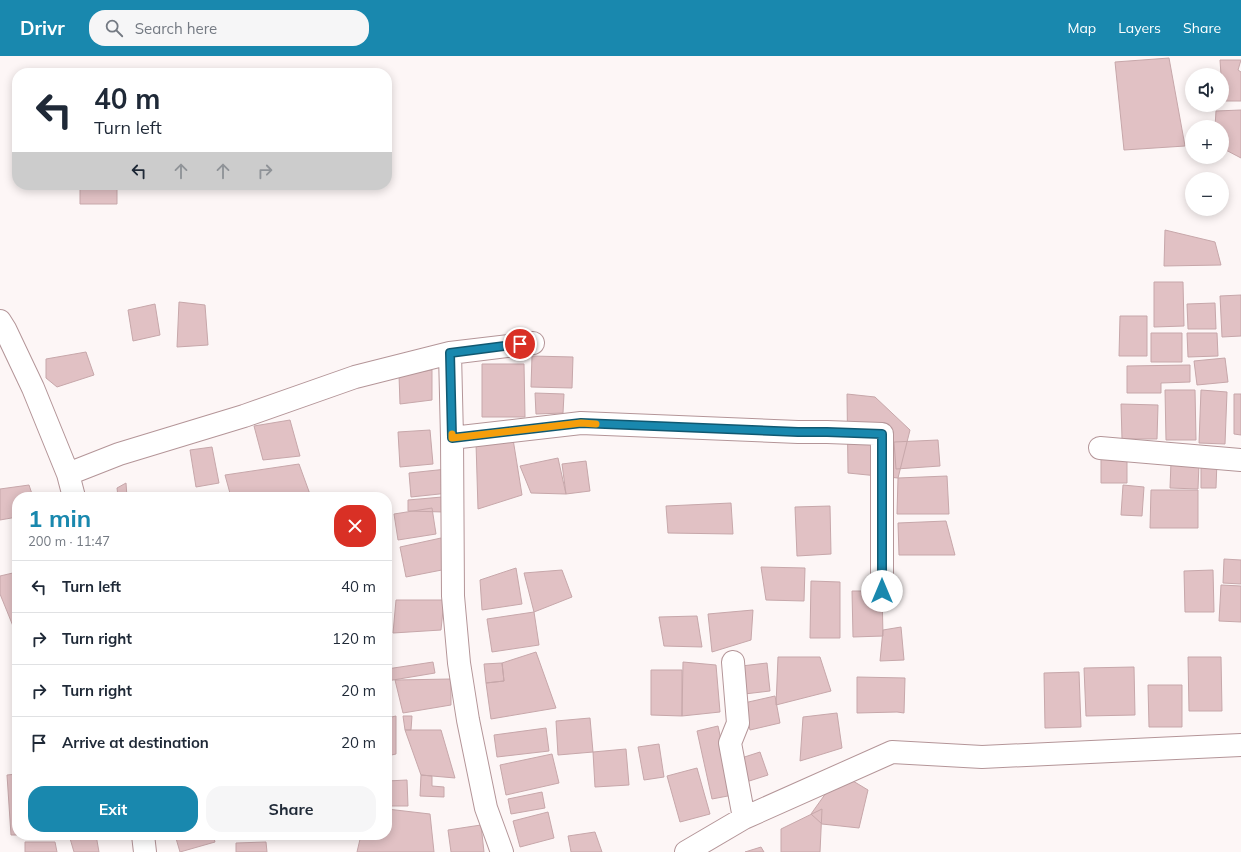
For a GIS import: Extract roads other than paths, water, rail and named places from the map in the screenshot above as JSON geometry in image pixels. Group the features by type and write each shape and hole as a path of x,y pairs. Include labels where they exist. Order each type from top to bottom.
{"street":[{"path":"0,321 33,388 68,474 73,492"},
{"path":"68,474 119,454 244,416 355,377 450,353 533,343"},
{"path":"450,353 453,596 459,663 468,720 486,808 502,852"},
{"path":"452,438 581,423 882,434 882,591"},
{"path":"1100,448 1241,460"},
{"path":"733,662 738,723 730,743 744,818"},
{"path":"686,852 744,818 892,752 982,757 1241,745"},
{"path":"144,840 145,852"}]}
